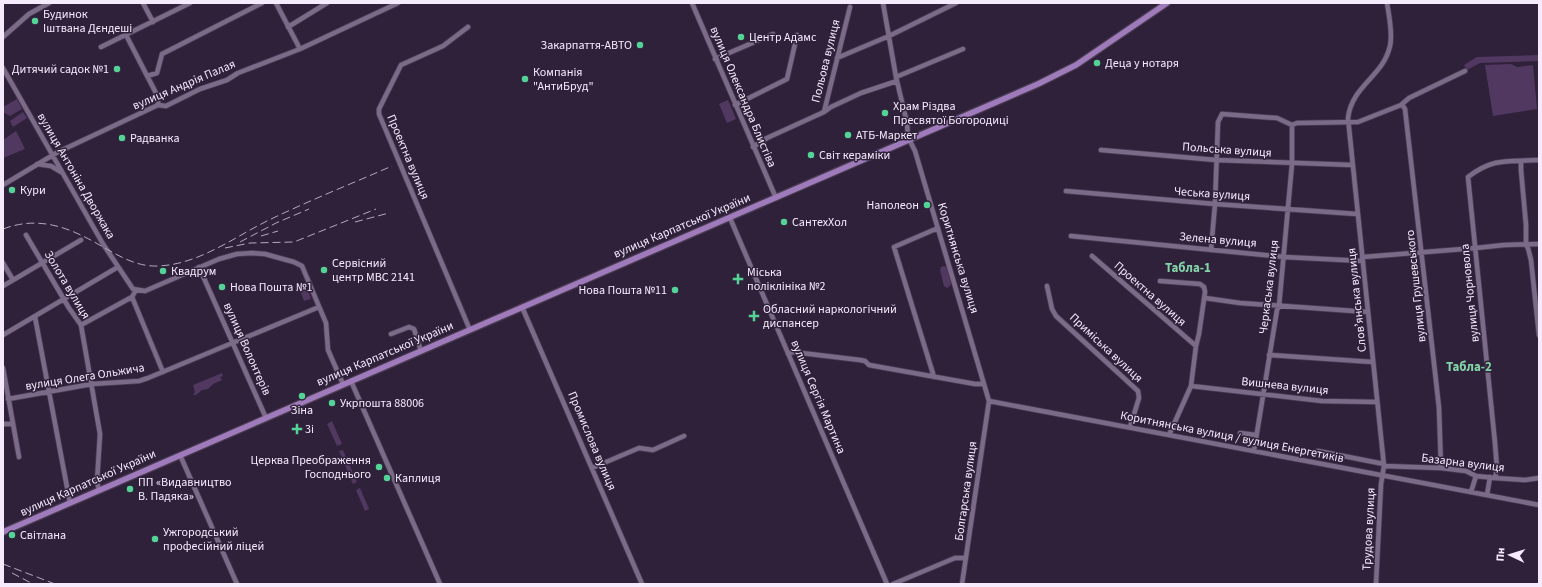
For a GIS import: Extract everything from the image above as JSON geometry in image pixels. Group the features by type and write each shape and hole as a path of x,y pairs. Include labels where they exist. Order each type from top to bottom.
{"main road":[{"name":"вулиця Карпатської України","path":"3,532 1038,84 1069,69 1167,3"}],"street":[{"path":"3,37 29,14 49,3"},
{"path":"143,3 153,22"},
{"path":"101,47 190,3"},
{"path":"147,76 157,73 162,54 262,3"},
{"path":"276,3 300,49"},
{"path":"288,27 326,3"},
{"name":"вулиця Андрія Палая","path":"3,185 52,155 158,105 166,106 200,89 227,80 238,73 300,49 398,3"},
{"name":"вулиця Олександра Блистіва","path":"692,3 776,198"},
{"name":"Коритнянська вулиця","path":"883,3 888,36 907,123 908,137 916,151 989,401"},
{"path":"837,58 888,36 956,3"},
{"name":"Словʼянська вулиця","path":"1383,475 1384,465 1348,123 1349,109 1353,98 1378,70 1387,56 1390,31 1387,3"},
{"name":"Польова вулиця","path":"753,147 767,138 824,112 850,7"},
{"name":"Проектна вулиця","path":"468,27 443,46 401,65 379,109 382,121 470,330"},
{"path":"715,59 773,34"},
{"path":"126,35 158,97 158,105"},
{"path":"735,105 787,79 797,35"},
{"path":"824,112 831,107 861,93 897,79 963,49"},
{"name":"вулиця Антоніна Дворжака","path":"3,68 103,244 130,286 136,290"},
{"path":"1211,250 1215,204 1218,122 1222,114 1276,118 1292,125 1297,123 1358,122 1401,105 1409,98 1465,71"},
{"name":"вулиця Грушевського","path":"1401,105 1405,109 1422,252 1425,293 1438,402 1441,468"},
{"name":"Черкаська вулиця","path":"1254,451 1269,355 1279,306 1292,164 1292,125"},
{"name":"Польська вулиця","path":"1101,150 1216,160 1292,164 1352,165"},
{"path":"1539,160 1521,161 1526,245 1531,260 1539,335"},
{"name":"вулиця Чорновола","path":"1487,495 1496,470 1495,443 1468,177 1483,166 1493,162 1521,161"},
{"path":"37,164 51,166 62,173"},
{"name":"Чеська вулиця","path":"1066,191 1215,204 1357,214"},
{"name":"вулиця Сергія Мартина","path":"730,218 887,584"},
{"path":"934,377 894,247 938,228"},
{"name":"Золота вулиця","path":"26,234 42,263 81,325 100,434 97,482 99,490"},
{"name":"Зелена вулиця","path":"1071,236 1284,257 1363,259 1519,243 1526,245 1539,244"},
{"path":"3,286 82,240"},
{"path":"81,325 132,297 136,290 145,291 220,259 237,254 259,254 275,257 294,262 302,266 326,323 328,350 343,384"},
{"name":"Проектна вулиця","path":"1092,256 1196,346"},
{"path":"3,263 13,280"},
{"path":"3,335 118,267"},
{"name":"вулиця Волонтерів","path":"199,267 266,418"},
{"path":"1160,281 1200,284 1204,287 1205,298 1196,346 1191,386 1169,435"},
{"name":"Приміська вулиця","path":"1047,286 1052,309 1056,316 1138,391 1139,398 1130,427"},
{"path":"132,297 163,372"},
{"path":"1205,298 1240,303 1368,312"},
{"name":"вулиця Олега Ольжича","path":"8,399 92,384 139,381 319,307"},
{"name":"Промислова вулиця","path":"522,307 642,584"},
{"path":"35,317 70,503"},
{"path":"390,334 409,326 411,327 414,329 421,351"},
{"path":"788,354 793,352 845,358 864,361 869,365 975,384 984,384"},
{"path":"1269,355 1373,362"},
{"path":"3,368 19,457"},
{"path":"351,381 440,584"},
{"name":"Вишнева вулиця","path":"1191,386 1322,401 1377,402"},
{"name":"Коритнянська вулиця / вулиця Енергетиків","path":"989,401 1539,505"},
{"name":"Болгарська вулиця","path":"962,584 989,401"},
{"path":"3,424 13,424"},
{"path":"1240,433 1256,436"},
{"path":"592,468 639,448 653,450 684,436"},
{"name":"Базарна вулиця","path":"1318,451 1384,465 1466,471 1476,476 1492,478 1525,480 1539,478"},
{"path":"180,455 237,584"},
{"name":"Трудова вулиця","path":"1376,584 1383,475"},
{"path":"1471,492 1476,476"},
{"path":"893,584 955,558 966,558"}],"shaded area":[{"path":"1539,55 1539,61 1480,63 1467,70 1464,65 1477,57"},
{"path":"1511,64 1517,67 1533,65 1537,109 1493,116 1485,65"},
{"path":"17,99 22,109 10,116 3,112 3,107"},
{"path":"728,100 736,119 727,123 719,104"},
{"path":"23,112 27,118 13,127 10,121"},
{"path":"16,131 25,149 3,158 3,140"},
{"path":"941,267 947,267 951,283 947,288 944,286 940,270"},
{"path":"307,288 311,299 304,301 300,290"},
{"path":"222,373 223,376 220,377 222,380 213,384 208,389 202,390 196,395 193,395 195,392 193,385"},
{"path":"332,421 342,444 337,446 327,424"},
{"path":"343,450 357,482 353,484 339,451"},
{"path":"360,488 369,509 365,511 356,490"}],"railway":[{"path":"3,229 30,223 55,226 79,234 123,258 136,263 151,266 174,264 188,261 202,255 267,221 392,166"},
{"path":"240,242 276,223 309,209"},
{"path":"225,248 250,243 294,242 376,209"},
{"path":"355,222 389,213"},
{"path":"261,236 278,231"},
{"path":"3,564 55,584"},
{"path":"12,573 33,584"}],"place":[{"name":"Будинок Іштвана Дєндеші","path":"35,21"},
{"name":"Центр Адамс","path":"741,37"},
{"name":"Закарпаття-АВТО","path":"640,45"},
{"name":"Деца у нотаря","path":"1097,63"},
{"name":"Дитячий садок №1","path":"117,69"},
{"name":"Компанія \"АнтиБруд\"","path":"525,79"},
{"name":"Храм Різдва Пресвятої Богородиці","path":"885,113"},
{"name":"АТБ-Маркет","path":"848,135"},
{"name":"Радванка","path":"122,138"},
{"name":"Світ кераміки","path":"811,155"},
{"name":"Кури","path":"12,190"},
{"name":"Наполеон","path":"927,205"},
{"name":"СантехХол","path":"784,222"},
{"name":"Сервісний центр МВС 2141","path":"324,270"},
{"name":"Квадрум","path":"163,271"},
{"name":"Міська поліклініка №2","path":"738,279"},
{"name":"Нова Пошта №1","path":"222,287"},
{"name":"Нова Пошта №11","path":"675,290"},
{"name":"Обласний наркологічний диспансер","path":"754,316"},
{"name":"Зіна","path":"302,396"},
{"name":"Укрпошта 88006","path":"332,403"},
{"name":"3і","path":"297,429"},
{"name":"Церква Преображення Господнього","path":"379,467"},
{"name":"Каплиця","path":"387,478"},
{"name":"ПП «Видавництво В. Падяка»","path":"130,489"},
{"name":"Світлана","path":"12,535"},
{"name":"Ужгородський професійний ліцей","path":"155,539"}],"district":[{"name":"Табла-1","path":"1188,268"},
{"name":"Табла-2","path":"1469,367"}]}
